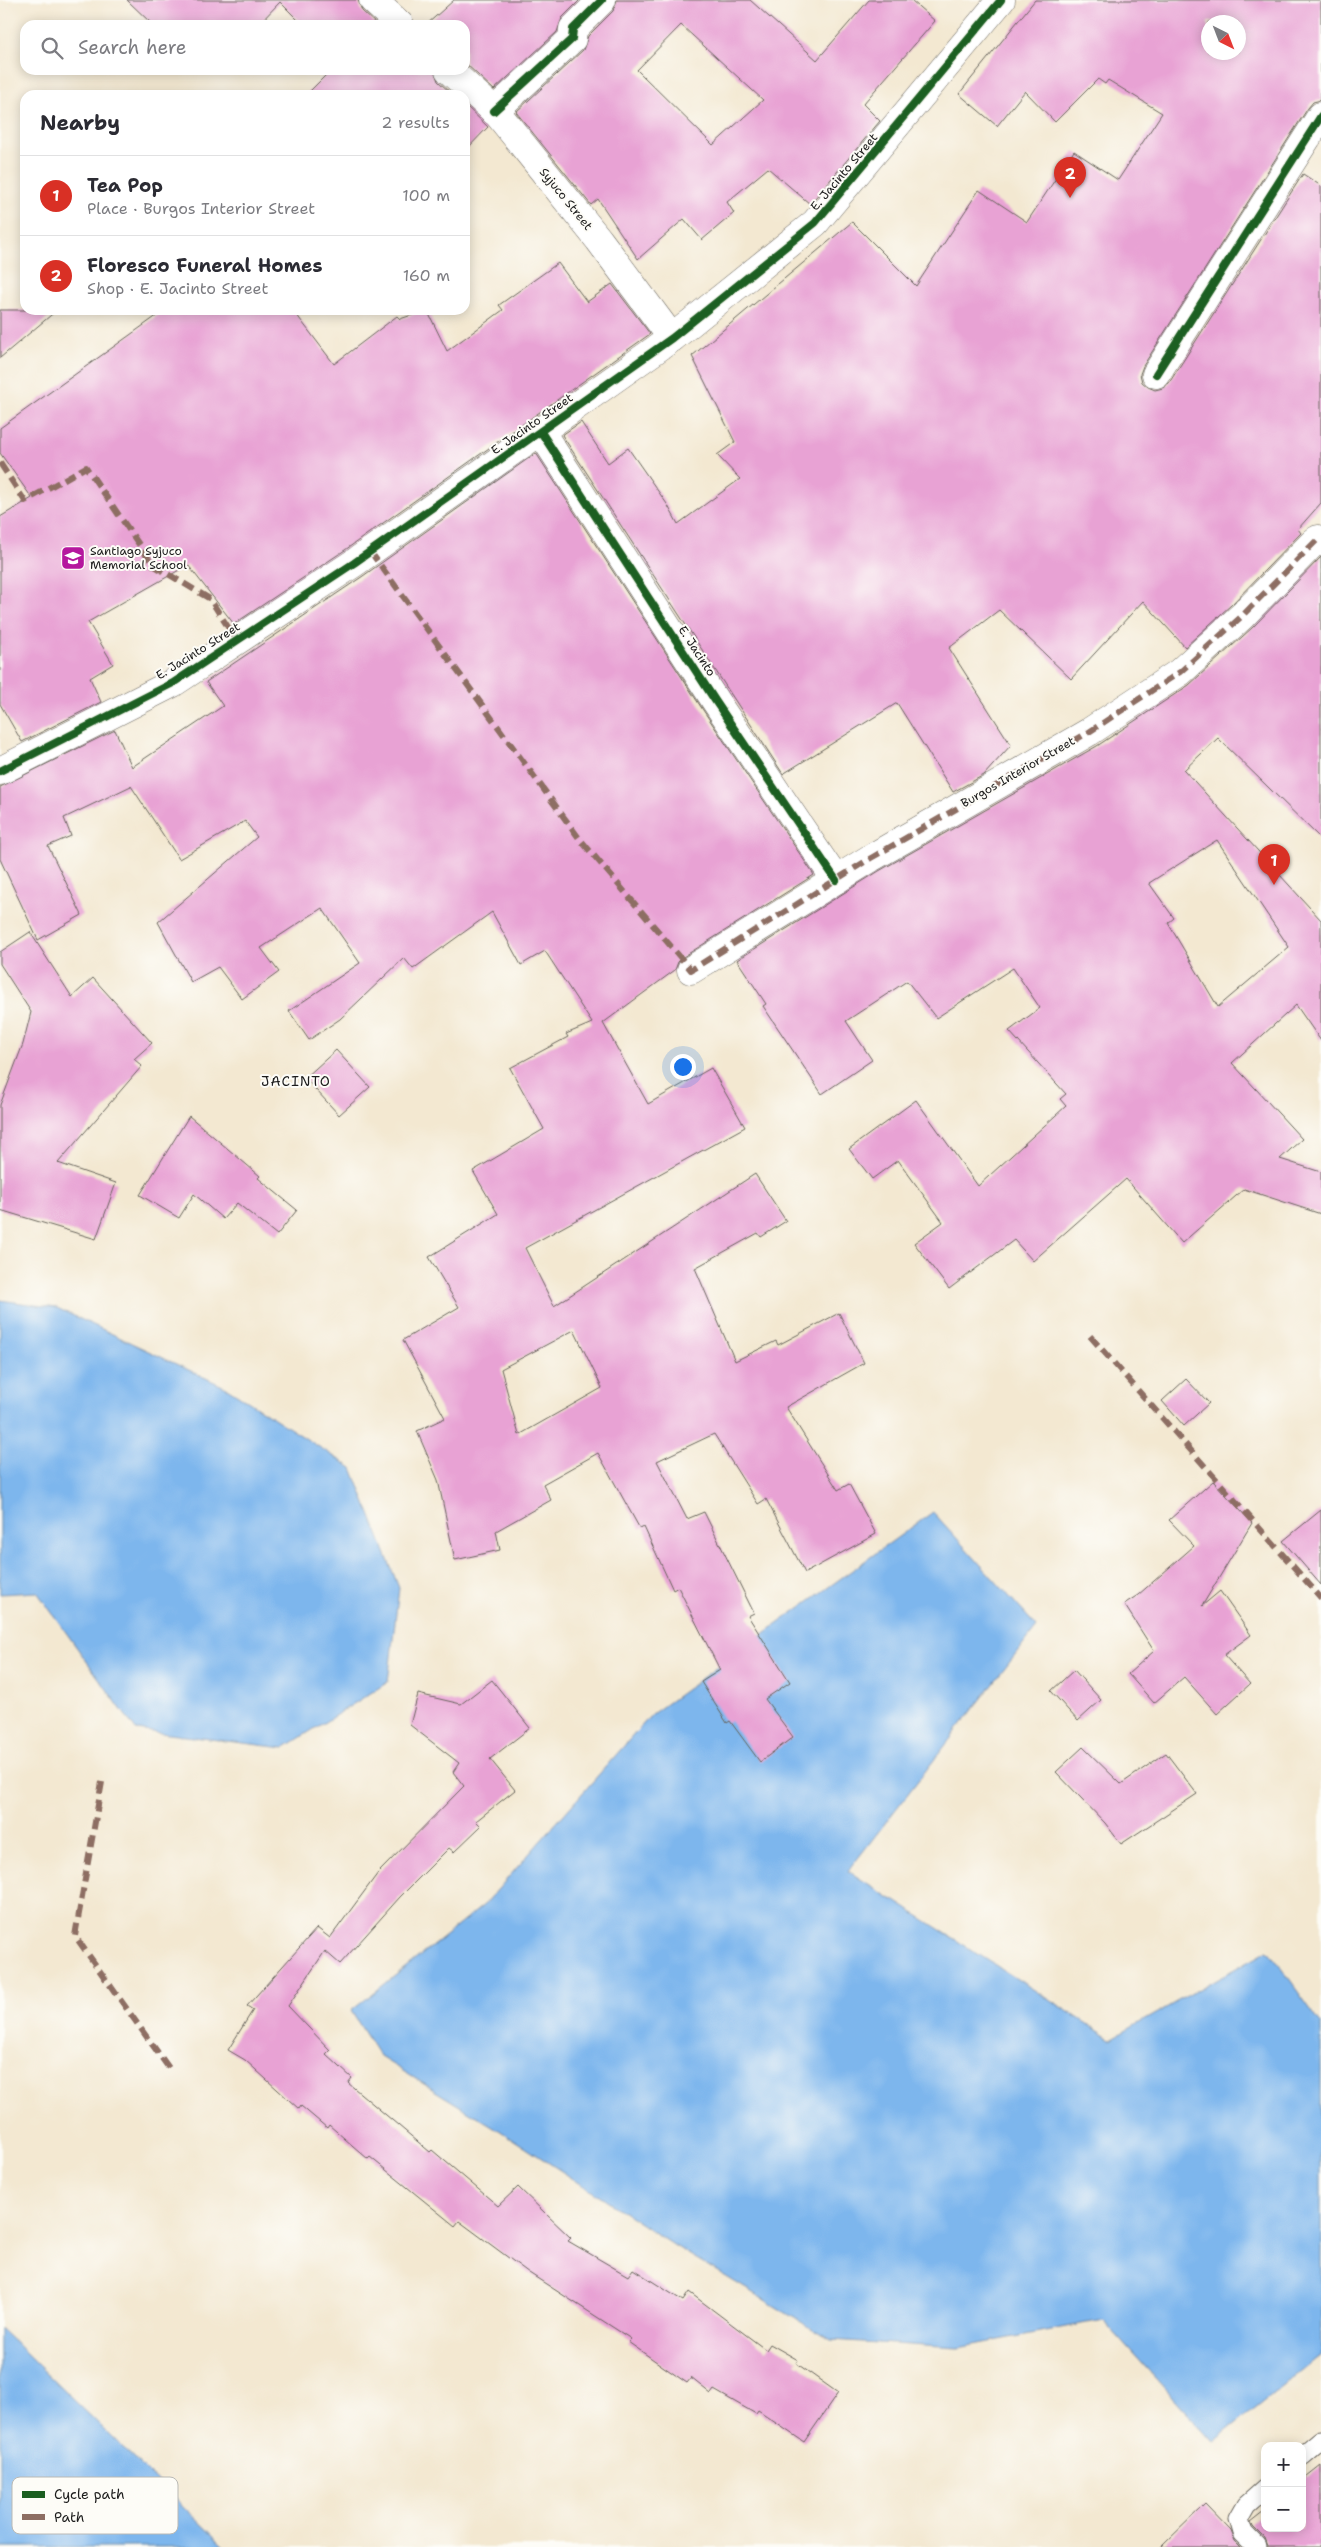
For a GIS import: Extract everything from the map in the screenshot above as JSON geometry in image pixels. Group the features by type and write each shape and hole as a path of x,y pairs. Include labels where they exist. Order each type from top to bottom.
{"street":[{"path":"373,0 395,20"},
{"path":"494,111 572,39 573,29 602,0"},
{"name":"E. Jacinto Street","path":"0,771 113,711 173,683 354,563 672,338 815,223 1001,0"},
{"name":"Syjuco Street","path":"454,75 494,111 599,240 672,338"},
{"path":"1156,374 1321,116"},
{"name":"E. Jacinto","path":"541,432 711,694 836,880"},
{"name":"Burgos Interior Street","path":"691,970 836,880 1089,732 1180,672 1242,616 1319,540"}],"lane":[{"path":"1306,2453 1321,2440"},
{"path":"1257,2547 1243,2533 1239,2519 1247,2505 1261,2493"}],"water":[{"path":"0,1300 57,1308 227,1388 352,1468 399,1588 388,1682 284,1748 136,1730 37,1592 0,1594"},
{"path":"933,1512 1037,1627 848,1871 1111,2039 1268,1950 1321,2024 1321,2355 1213,2442 1103,2320 958,2348 831,2340 675,2246 499,2130 380,2057 351,2011 485,1904 652,1714"},
{"path":"0,2328 153,2477 12,2477 12,2534 178,2534 178,2501 225,2547 0,2547"}],"building":[{"path":"127,0 358,0 362,11 372,20 298,20 280,2 263,20 148,20"},
{"path":"454,0 580,0 562,18 557,32 494,90 470,68 470,20 432,20"},
{"path":"617,0 750,0 817,60 869,0 911,0 935,21 863,104 880,121 810,204 768,168 727,202 734,213 702,240 684,219 638,259 598,199 591,205 516,112 583,50 588,36 613,11","holes":["681,25 763,100 713,145 637,70"]},
{"path":"1035,0 1321,0 1321,100 1313,102 1308,108 1143,366 1140,374 1142,382 1155,390 1163,388 1169,383 1303,174 1321,186 1321,503 1298,529 1301,533 1231,605 1185,647 1143,601 1071,679 999,610 949,648 1011,745 984,775 953,792 897,703 783,774 562,435 581,422 608,463 628,448 667,504 678,524 740,479 717,455 735,442 692,356 852,222 916,286 979,190 1027,222 1074,151 1118,180 1162,113 1108,80 1105,84 1098,79 1055,122 1025,91 997,126 959,94"},
{"path":"326,75 436,75 438,81 448,90 311,90"},
{"path":"470,110 488,127 470,146"},
{"path":"558,263 587,302 612,284 650,334 345,550 234,624 188,565 88,622 113,664 90,678 101,702 22,742 0,704 0,517 32,498 0,453 0,428 158,315 297,315 334,364 397,316 400,319 412,315 429,315 447,351 503,310 499,305"},
{"path":"0,310 20,310 20,315 51,315 0,358"},
{"path":"536,453 703,710 814,875 683,957 678,962 675,970 603,1023 648,1104 711,1068 745,1127 525,1248 554,1306 755,1174 786,1221 761,1237 758,1233 695,1268 735,1361 776,1341 778,1345 839,1313 864,1363 786,1407 838,1490 849,1484 876,1534 805,1573 766,1499 758,1504 714,1434 657,1461 687,1519 704,1512 754,1613 748,1616 790,1682 765,1699 793,1737 760,1762 730,1721 727,1723 701,1682 720,1670 678,1587 673,1590 644,1527 640,1529 598,1453 543,1484 551,1500 496,1531 500,1550 455,1560 438,1480 417,1431 445,1418 403,1340 459,1307 429,1257 498,1214 473,1171 544,1129 510,1068 568,1037 566,1034 592,1023 545,951 521,965 492,912 413,969 404,958 340,1019 309,1040 289,1011 360,963 322,908 261,948 279,972 242,999 218,967 191,982 158,922 257,837 245,821 179,859 131,786 64,818 71,836 48,846 82,915 38,940 0,859 0,787 115,730 132,767 223,706 206,682 363,576","holes":["574,1330 602,1388 519,1435 501,1369"]},
{"path":"1321,557 1321,839 1218,738 1184,770 1321,920 1321,1041 1296,1005 1232,1063 1302,1139 1280,1159 1321,1172 1321,1214 1244,1189 1182,1243 1126,1179 1033,1261 1014,1240 949,1289 914,1243 943,1222 898,1160 872,1179 849,1149 916,1100 978,1186 1066,1106 1060,1099 1066,1094 1009,1031 1040,1008 1013,968 936,1018 907,981 846,1021 872,1060 822,1094 763,1006 766,1004 737,960 879,871 1097,746 1189,685 1253,627","holes":["1217,840 1289,947 1218,1007 1168,923 1174,918 1149,883"]},
{"path":"30,932 72,997 93,978 152,1043 134,1059 142,1066 58,1163 116,1183 96,1239 0,1210 0,1105 23,1044 31,1012 0,964 0,952"},
{"path":"336,1050 370,1087 339,1115 305,1078"},
{"path":"189,1116 297,1210 277,1235 237,1203 223,1219 194,1194 179,1218 140,1195"},
{"path":"1186,1379 1209,1403 1184,1426 1162,1401"},
{"path":"1213,1481 1252,1523 1202,1606 1220,1591 1251,1635 1224,1655 1250,1684 1217,1714 1184,1677 1154,1703 1128,1674 1154,1651 1124,1604 1138,1595 1194,1546 1169,1520"},
{"path":"1321,1510 1321,1585 1283,1541"},
{"path":"1074,1670 1101,1700 1078,1721 1051,1691"},
{"path":"492,1680 530,1728 490,1759 515,1790 476,1821 481,1826 454,1852 449,1848 400,1897 340,1964 325,1951 288,2006 330,2050 326,2054 352,2078 348,2083 498,2206 518,2187 571,2238 568,2241 628,2276 633,2269 683,2301 689,2292 766,2350 770,2344 798,2360 796,2363 838,2393 804,2442 758,2411 756,2414 714,2390 711,2394 691,2378 687,2383 628,2342 631,2339 529,2273 459,2221 455,2226 370,2157 368,2159 329,2125 327,2128 301,2106 299,2109 245,2060 228,2050 253,2010 247,2006 317,1928 330,1938 378,1873 464,1786 453,1772 459,1763 410,1725 418,1694 461,1704"},
{"path":"1083,1747 1121,1784 1166,1753 1197,1794 1121,1844 1105,1823 1056,1772"},
{"path":"1321,2466 1321,2547 1268,2547 1265,2539 1253,2527 1251,2522 1261,2514 1261,2532 1306,2532 1306,2478"},
{"path":"1205,2504 1231,2531 1235,2541 1241,2547 1161,2547"}],"marked path":[{"path":"0,463 25,501 86,467 153,565 210,599 237,641"},
{"path":"370,551 579,838 691,970 871,858 1089,732 1180,672 1242,616 1318,539"},
{"path":"1090,1336 1321,1598"},
{"path":"102,1782 75,1936 171,2071"}],"cycle path":[{"path":"494,111 572,39 573,29 602,0"},
{"path":"0,771 173,683 354,563 672,338 815,223 1001,0"},
{"path":"1156,374 1321,116"},
{"path":"541,432 716,702 836,880"}],"place":[{"name":"Floresco Funeral Homes","path":"1070,198"},
{"name":"Santiago Syjuco Memorial School","path":"73,558"},
{"name":"Tea Pop","path":"1274,885"}],"district":[{"name":"JACINTO","path":"296,1081"}]}
